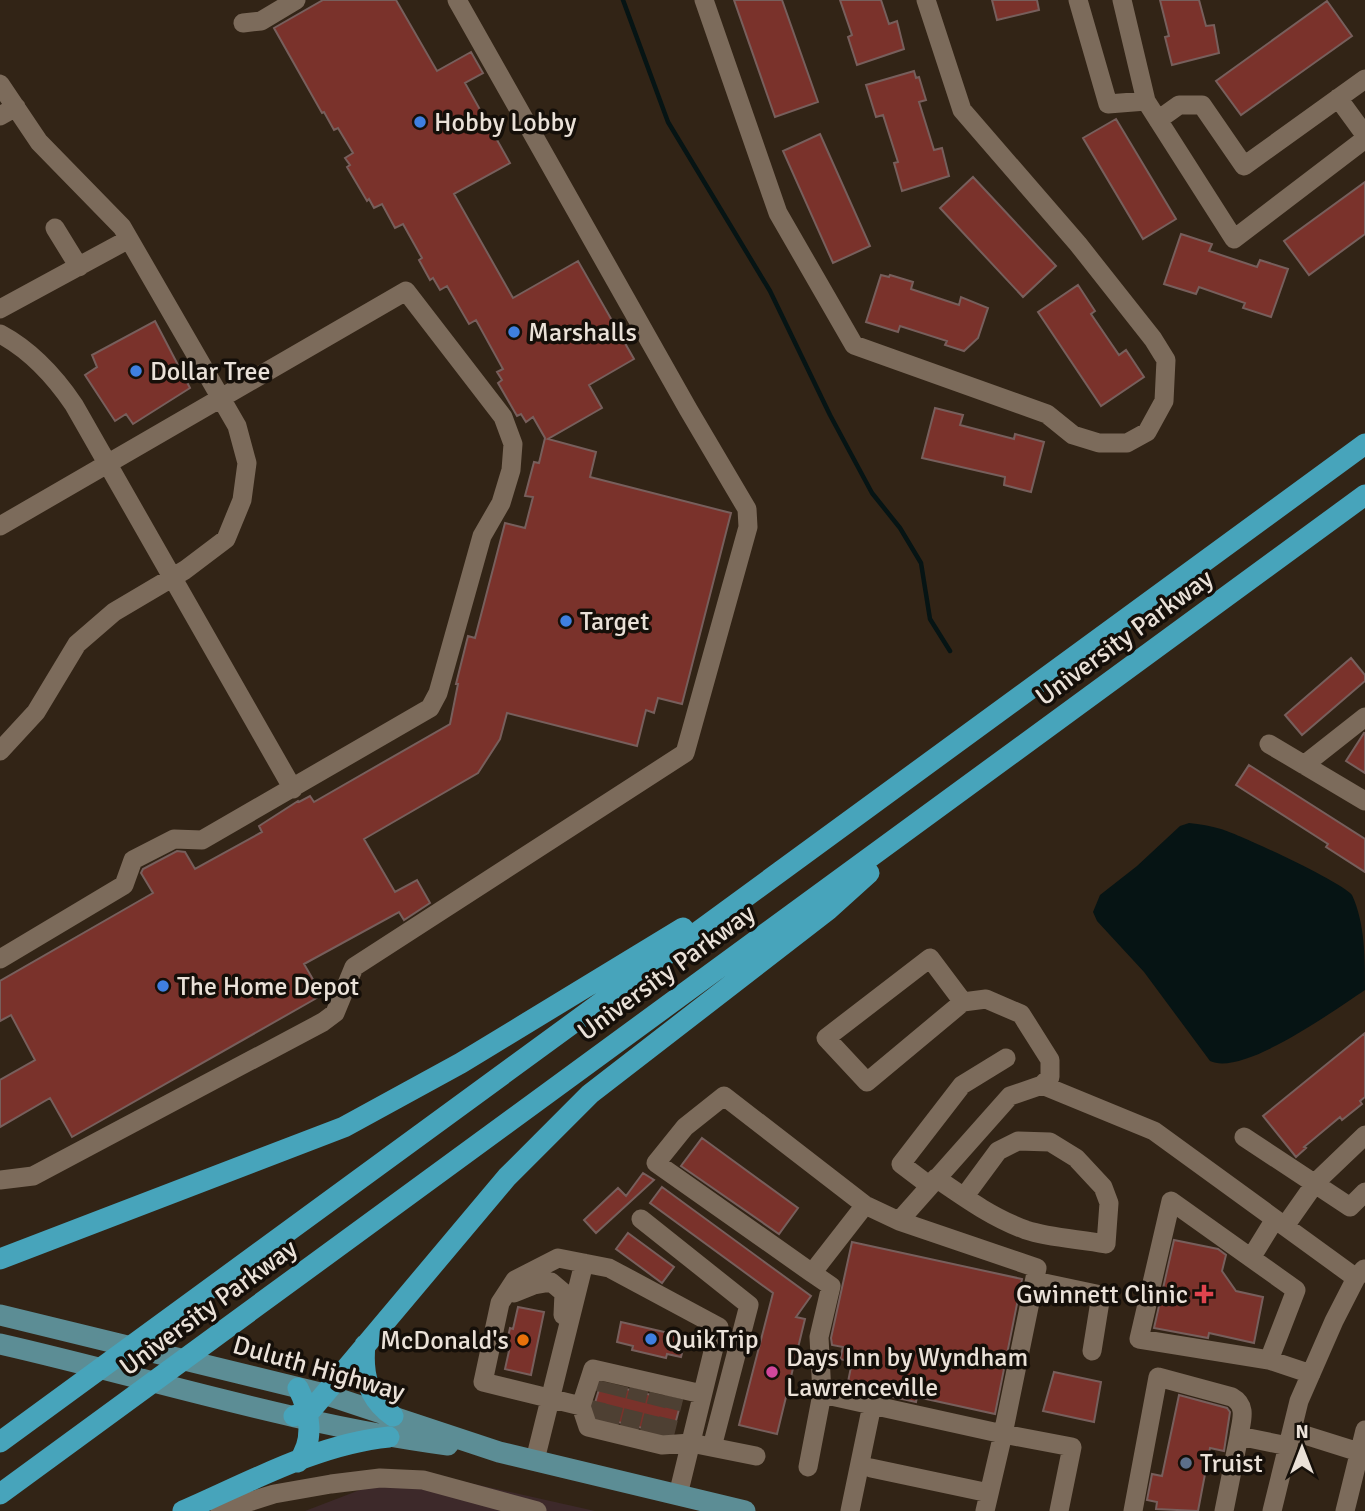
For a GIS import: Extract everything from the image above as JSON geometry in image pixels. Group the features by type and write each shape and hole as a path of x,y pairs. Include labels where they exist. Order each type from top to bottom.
{"highway":[{"name":"University Parkway","path":"0,1442 1365,444"},
{"name":"University Parkway","path":"0,1494 1365,495"},
{"path":"303,1416 324,1395 507,1177 590,1094 828,910 870,872 906,832"},
{"path":"0,1259 344,1126 451,1069 685,926 758,887"},
{"path":"183,1511 298,1462 355,1443 391,1427 383,1409 369,1391 364,1370 365,1345"},
{"path":"298,1388 307,1448 298,1462"}],"main road":[{"name":"Duluth Highway","path":"0,1315 324,1395 391,1427"},
{"name":"Duluth Highway","path":"0,1344 303,1416 391,1427 745,1511"}],"street":[{"path":"243,23 261,21 296,0"},
{"path":"0,1180 33,1176 323,1022 335,1013 354,967 684,753 748,527 747,509 457,0"},
{"path":"704,0 778,213 854,345 1047,414 1073,435 1099,443 1127,443 1147,432 1164,401 1166,360 1153,339 1079,244 962,110 926,0"},
{"path":"1078,0 1108,104 1146,101"},
{"path":"1122,0 1146,101 1234,239 1365,137 1338,98"},
{"path":"1158,120 1179,106 1202,106 1244,166 1365,79"},
{"path":"0,84 8,111 122,227 237,426 247,463 242,500 226,539 173,577 114,612 77,643 36,712 0,751"},
{"path":"55,229 79,267"},
{"path":"0,309 129,239"},
{"path":"0,526 407,291 503,416 513,444 511,470 501,503 482,536 438,693 430,708 202,840 174,839 133,860 124,885 0,959"},
{"path":"0,334 27,353 61,386 293,789"},
{"path":"1304,765 1365,717"},
{"path":"1269,744 1365,801"},
{"path":"899,1221 1010,1096 1042,1085 1050,1077 1050,1060 1021,1014 986,999 963,1002 867,1082 826,1038 930,958 963,1002"},
{"path":"964,1197 998,1151 1017,1141 1050,1142 1076,1158 1103,1187 1109,1203 1106,1244 1028,1231 986,1212 964,1197 901,1164 962,1085 1006,1058"},
{"path":"1042,1085 1153,1131 1280,1223 1360,1273 1299,1401 1272,1511"},
{"path":"808,1467 822,1394 819,1337 831,1286 656,1163 685,1127 724,1096 865,1205 899,1221 1037,1268 988,1506 871,1468"},
{"path":"1251,1258 1316,1182 1365,1135"},
{"path":"1244,1137 1316,1182 1350,1207 1365,1192"},
{"path":"1269,1360 1296,1290 1171,1201 1139,1339 1269,1360 1311,1374"},
{"path":"812,1273 865,1205"},
{"path":"640,1219 749,1305 712,1447"},
{"path":"678,1495 691,1443 702,1395 719,1327 609,1268 558,1258 515,1280 500,1303 483,1382 549,1399 597,1422 628,1432 656,1439 691,1443 756,1456"},
{"path":"535,1461 584,1263"},
{"path":"1035,1281 1101,1295 1091,1351"},
{"path":"491,1384 506,1309 513,1294 534,1285 551,1282 558,1286 564,1293 562,1326 566,1332"},
{"path":"597,1422 593,1369 612,1378 640,1385 702,1395"},
{"path":"1133,1511 1158,1377 1232,1397 1239,1401 1243,1409 1224,1511"},
{"path":"822,1394 1072,1447 1059,1511"},
{"path":"863,1511 878,1406"},
{"path":"850,1511 878,1406"},
{"path":"1345,1511 1362,1453 1365,1430"},
{"path":"1239,1436 1290,1438 1362,1453"},
{"path":"220,1511 274,1494 380,1478 423,1480 537,1511"}],"shaded area":[{"path":"1189,823 1221,829 1248,840 1344,889 1352,895 1362,929 1365,990 1266,1051 1225,1063 1210,1061 1144,972 1097,921 1093,912 1100,895 1137,866 1180,826"},
{"path":"412,1470 595,1511 305,1511"}],"building":[{"path":"323,0 396,0 437,71 471,52 483,73 465,83 510,163 454,194 513,298 578,261 634,359 589,385 602,408 548,439 596,452 590,477 731,513 682,704 658,698 654,713 646,710 637,746 507,713 500,739 478,773 364,839 395,892 417,880 430,903 404,920 399,912 304,964 322,995 72,1137 50,1098 0,1127 0,1080 35,1060 11,1015 0,1021 0,981 153,893 141,873 143,869 177,851 185,852 195,869 262,832 259,826 298,801 310,796 314,802 450,724 456,684 468,636 475,638 505,523 525,528 533,497 525,496 534,462 539,463 545,438 533,417 526,422 521,414 517,416 498,383 502,380 497,372 503,369 476,320 469,324 447,286 440,290 433,278 430,280 419,260 422,258 403,224 395,228 382,204 374,208 369,199 367,201 347,167 350,165 345,158 353,153 338,128 334,130 324,112 322,113 274,28"},
{"path":"734,0 782,0 818,102 775,117"},
{"path":"840,0 881,0 889,24 897,21 904,49 857,65 848,37 852,35"},
{"path":"992,0 1037,0 1039,10 997,20"},
{"path":"1160,0 1199,0 1206,26 1214,25 1219,53 1172,65 1165,37 1169,36"},
{"path":"1327,1 1352,36 1241,115 1216,81"},
{"path":"914,71 916,78 919,77 926,100 919,102 934,150 942,148 949,176 902,191 894,163 898,162 883,115 876,117 866,85"},
{"path":"1116,119 1176,219 1143,239 1083,138"},
{"path":"820,134 870,246 833,263 783,151"},
{"path":"973,177 1056,266 1023,297 940,208"},
{"path":"1365,182 1365,234 1309,275 1284,241"},
{"path":"1181,234 1212,244 1209,251 1257,267 1260,260 1288,269 1271,317 1243,308 1245,303 1199,287 1196,294 1164,284"},
{"path":"881,275 913,282 911,289 959,305 961,297 988,308 978,338 964,351 945,345 947,341 900,326 898,332 866,322"},
{"path":"1078,285 1095,311 1091,314 1119,355 1126,350 1144,377 1101,406 1038,312"},
{"name":"Dollar Tree","path":"155,321 190,388 133,424 126,414 115,421 85,375 97,367 92,355"},
{"path":"935,408 963,415 960,425 1014,439 1015,434 1044,442 1031,492 1004,485 1005,477 922,458"},
{"path":"1351,658 1365,675 1365,681 1302,735 1285,715"},
{"path":"1365,733 1365,773 1346,761"},
{"path":"1249,765 1365,839 1365,872 1326,847 1328,844 1236,785"},
{"path":"1365,1033 1365,1097 1360,1101 1362,1104 1342,1120 1340,1117 1296,1157 1263,1116"},
{"path":"702,1138 798,1208 779,1234 681,1166"},
{"path":"643,1173 654,1180 596,1233 584,1220 618,1188 626,1196"},
{"path":"662,1187 811,1296 796,1317 805,1319 777,1434 739,1425 773,1293 650,1203"},
{"path":"628,1233 674,1267 662,1283 616,1249"},
{"name":"Gwinnett Clinic","path":"1174,1240 1218,1249 1226,1255 1222,1271 1236,1291 1263,1297 1254,1343 1209,1333 1208,1338 1154,1328"},
{"path":"852,1242 1022,1279 995,1414 917,1397 916,1402 847,1387 852,1362 840,1359 843,1347 832,1345 831,1338"},
{"name":"McDonald's","path":"518,1307 544,1312 531,1375 505,1369 509,1351 505,1350"},
{"name":"QuikTrip","path":"621,1322 686,1337 681,1357 667,1354 666,1358 632,1350 633,1346 617,1342"},
{"path":"1054,1372 1101,1382 1094,1422 1043,1411"},
{"name":"QuikTrip","path":"601,1383 681,1402 673,1432 663,1433 597,1417 594,1406"},
{"name":"Truist","path":"1179,1395 1227,1408 1230,1412 1224,1451 1210,1448 1198,1511 1156,1509 1157,1502 1147,1500 1152,1474 1162,1476"}],"waterway":[{"path":"623,0 668,122 770,291 830,415 872,493 900,528 921,563 930,619 950,651"}],"tunnel":[{"path":"593,1420 602,1381"},
{"path":"609,1424 619,1385"},
{"path":"629,1429 639,1389"},
{"path":"649,1434 659,1394"},
{"path":"664,1437 674,1397"}],"place":[{"name":"Hobby Lobby","path":"420,122"},
{"name":"Marshalls","path":"514,332"},
{"name":"Dollar Tree","path":"136,371"},
{"name":"Target","path":"566,621"},
{"name":"The Home Depot","path":"163,986"},
{"name":"Gwinnett Clinic","path":"1204,1294"},
{"name":"QuikTrip","path":"651,1339"},
{"name":"McDonald's","path":"523,1340"},
{"name":"Days Inn by Wyndham Lawrenceville","path":"772,1372"},
{"name":"Truist","path":"1186,1463"}]}
